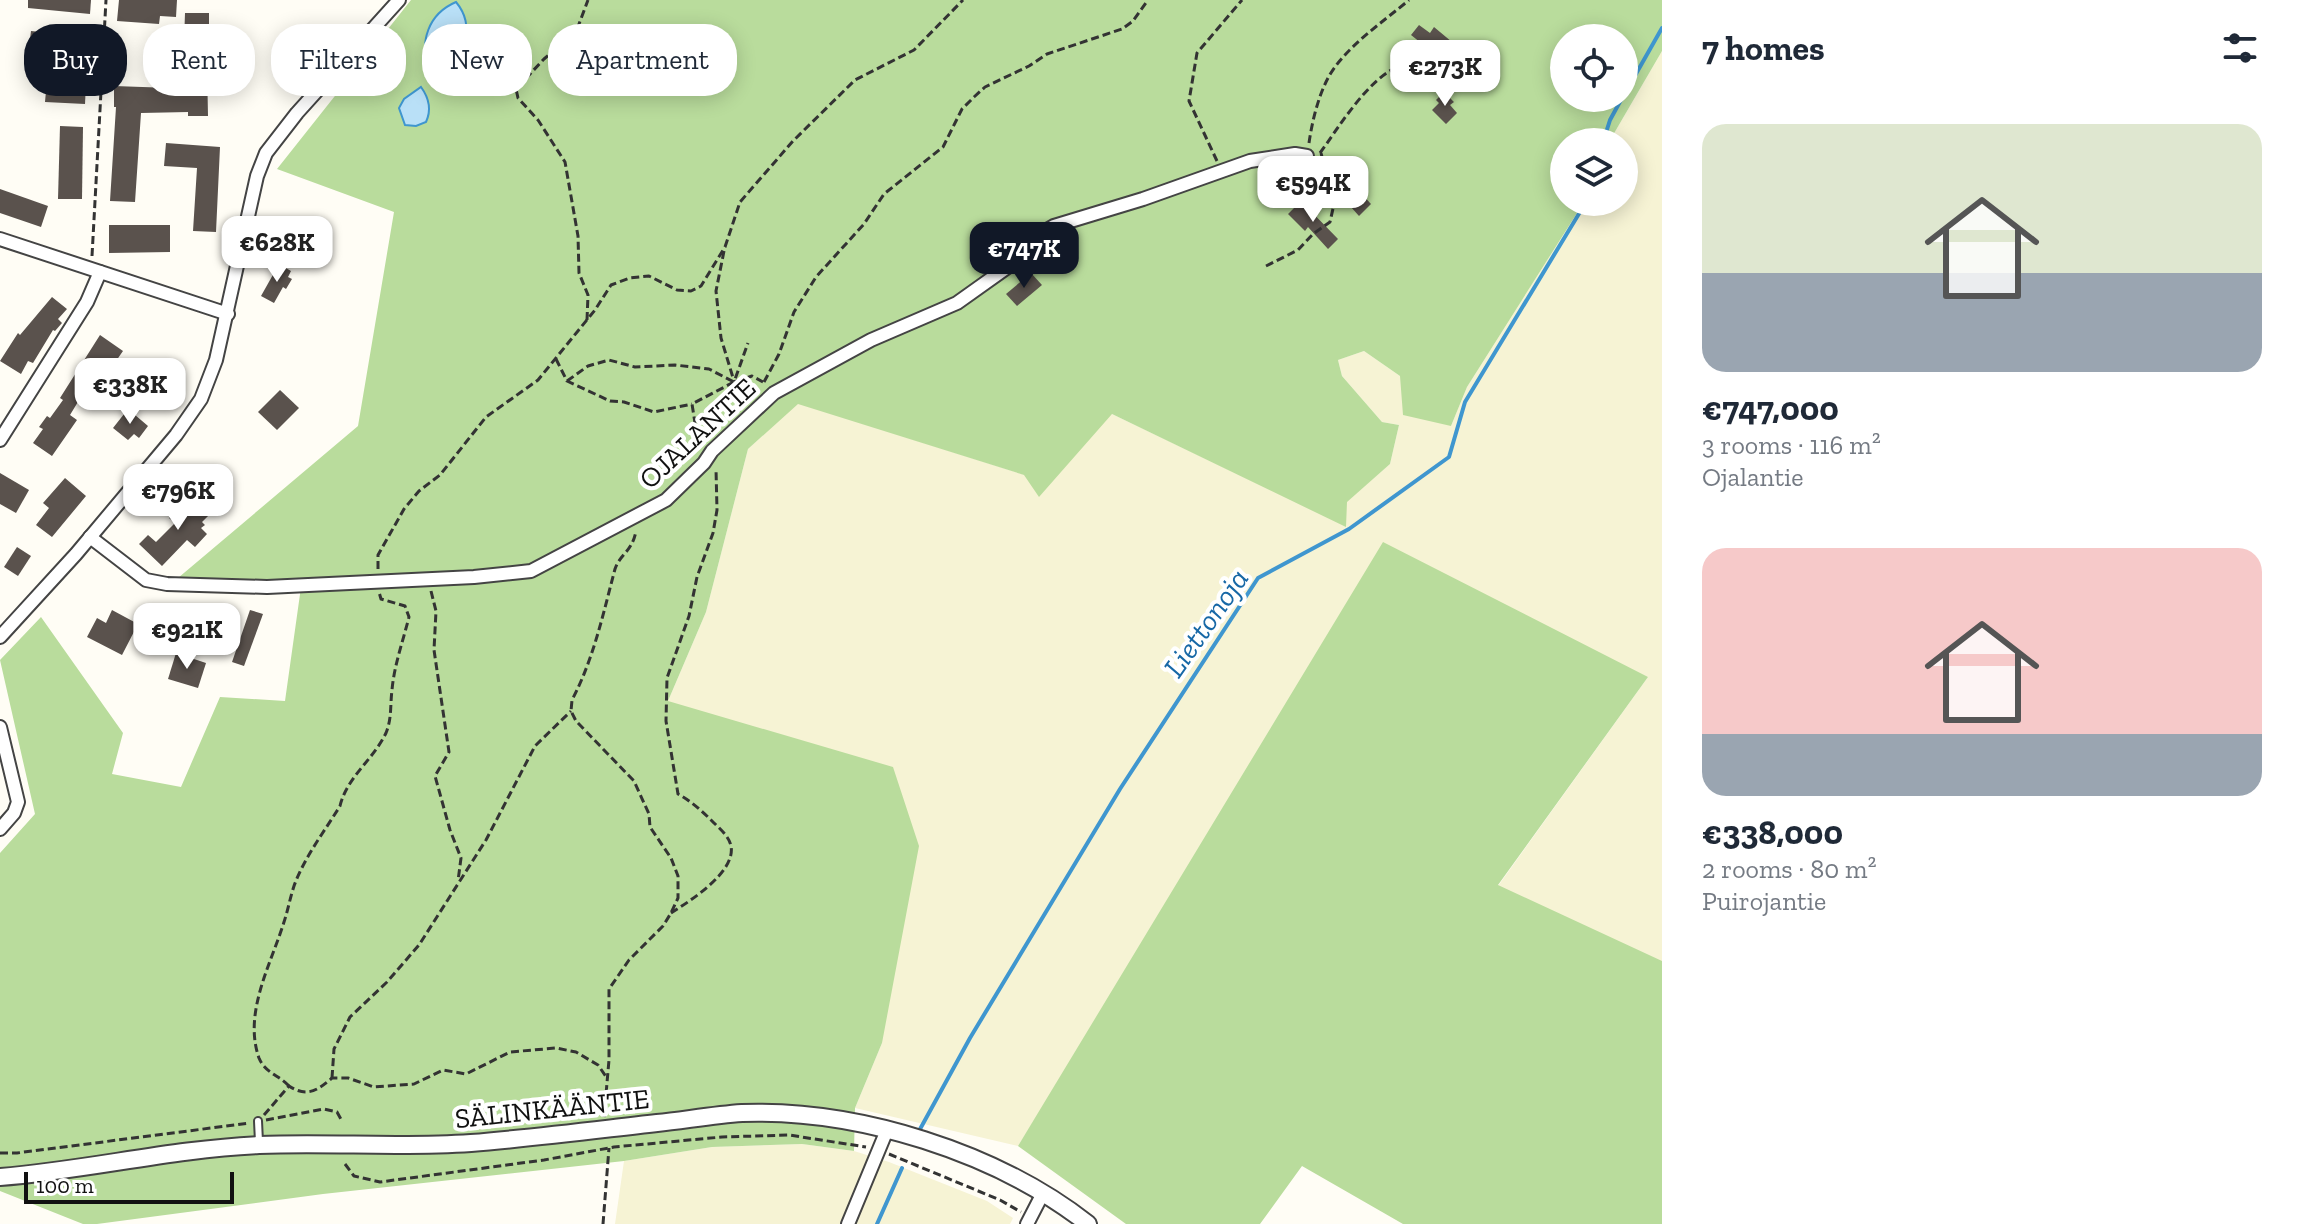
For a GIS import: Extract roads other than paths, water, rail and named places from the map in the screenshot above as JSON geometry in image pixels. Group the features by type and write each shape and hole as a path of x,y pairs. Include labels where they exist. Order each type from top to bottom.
{"street":[{"path":"0,637 90,537 176,435 201,399 216,360 257,176 266,153 297,113 399,0"},
{"name":"OJALANTIE","path":"90,537 146,580 167,584 267,587 531,571 666,500 712,451 774,393 871,340 957,303 1016,261 1030,240 1054,226 1250,161 1295,154 1307,156"},
{"path":"0,239 228,314"},
{"path":"0,440 87,302 95,270"},
{"path":"0,727 18,802 14,813 0,829"},
{"name":"SÄLINKÄÄNTIE","path":"0,1177 259,1145 415,1147 740,1113 796,1114 887,1130 949,1149 1043,1193 1088,1224"},
{"path":"848,1224 887,1130"},
{"path":"1028,1220 1043,1193"}],"lane":[{"path":"258,1121 259,1145"}],"water":[{"path":"456,2 465,24 431,24 446,7"},
{"path":"421,87 422,96 426,96 429,104 426,122 416,126 405,125 399,108 404,99"}],"waterway":[{"name":"Liettonoja","path":"1638,70 1662,28"},
{"name":"Liettonoja","path":"1607,128 1614,112"},
{"name":"Liettonoja","path":"919,1131 970,1038 1120,789 1258,578 1349,529 1449,457 1465,402 1578,216"},
{"name":"Liettonoja","path":"877,1224 902,1168"}]}
